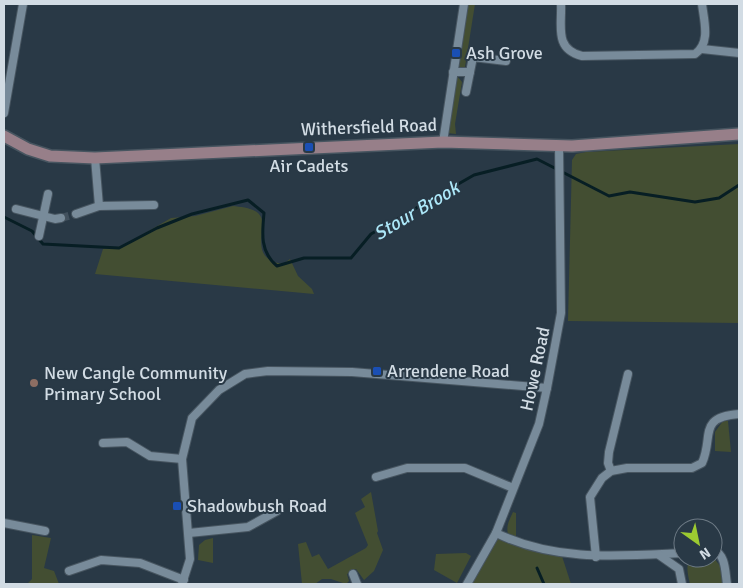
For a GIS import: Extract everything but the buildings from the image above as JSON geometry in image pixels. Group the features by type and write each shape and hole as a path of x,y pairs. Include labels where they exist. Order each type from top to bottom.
{"street":[{"path":"4,113 23,4"},
{"path":"443,142 464,4"},
{"path":"561,4 562,38 565,47 571,53 582,56 688,55 702,49 739,53"},
{"path":"702,4 705,42 702,49"},
{"path":"466,92 473,58 506,61"},
{"path":"453,72 470,72"},
{"name":"Withersfield Road","path":"4,136 28,149 50,156 95,158 443,142 572,146 739,134"},
{"name":"Howe Road","path":"467,584 496,533 539,424 547,388 561,313 559,145"},
{"path":"95,158 100,206"},
{"path":"39,236 48,194"},
{"path":"76,214 100,206 154,205"},
{"path":"16,209 43,216 61,218"},
{"path":"69,571 101,560 140,563 183,582 190,559 182,459 192,418 219,390 245,374 268,371 352,372 547,388"},
{"path":"611,471 608,463 609,452 628,374"},
{"path":"596,557 590,497 602,478 611,471 627,468 692,468 702,463 706,453 706,434 711,423 716,419 739,414"},
{"path":"103,443 126,442 150,456 182,459"},
{"path":"376,477 407,468 465,468 513,488"},
{"path":"189,533 248,527 277,511"},
{"path":"4,523 45,531"},
{"path":"496,533 520,544 561,553 596,557 673,553"},
{"path":"657,554 673,564"},
{"path":"723,558 727,584"},
{"path":"679,568 682,584"},
{"path":"353,574 357,584"}],"green space":[{"path":"468,4 475,4 465,67 462,69 458,65"},
{"path":"458,77 462,82 455,124 456,134 447,133 454,81"},
{"path":"739,144 739,323 568,321 572,160 576,154"},
{"path":"233,206 251,209 259,214 262,220 262,249 265,255 272,261 283,264 290,259 298,276 312,289 314,294 95,274 103,249 123,246 171,218 195,216"},
{"path":"723,421 728,421 731,452 715,451 715,432"},
{"path":"371,492 377,533 383,550 374,571 364,580 356,569 347,574 349,581 346,584 331,579 322,579 315,584 302,584 298,544 306,542 312,557 319,554 328,569 366,548 368,545 355,513 365,507 361,499"},
{"path":"513,512 516,513 516,539 509,537 507,530"},
{"path":"496,533 561,553 571,584 467,584"},
{"path":"32,535 51,538 44,568 54,571 59,584 27,584 32,579"},
{"path":"213,538 213,563 198,560 199,545 205,540"},
{"path":"466,553 471,556 457,583 434,570 436,554"},
{"path":"688,568 721,568 724,584 690,584"}],"waterway":[{"name":"Stour Brook","path":"4,217 32,231 43,244 119,248 157,228 192,214 248,200 264,213 263,242 271,261 277,266 304,258 351,258 371,234 474,175 537,159 609,196 630,192 695,202 719,198 739,185"},
{"path":"537,568 544,584"}],"tunnel":[{"path":"61,218 76,214"}],"place":[{"name":"Ash Grove","path":"456,53"},
{"name":"Air Cadets","path":"309,147"},
{"name":"Arrendene Road","path":"377,371"},
{"name":"New Cangle Community Primary School","path":"34,383"},
{"name":"Shadowbush Road","path":"177,506"}]}
